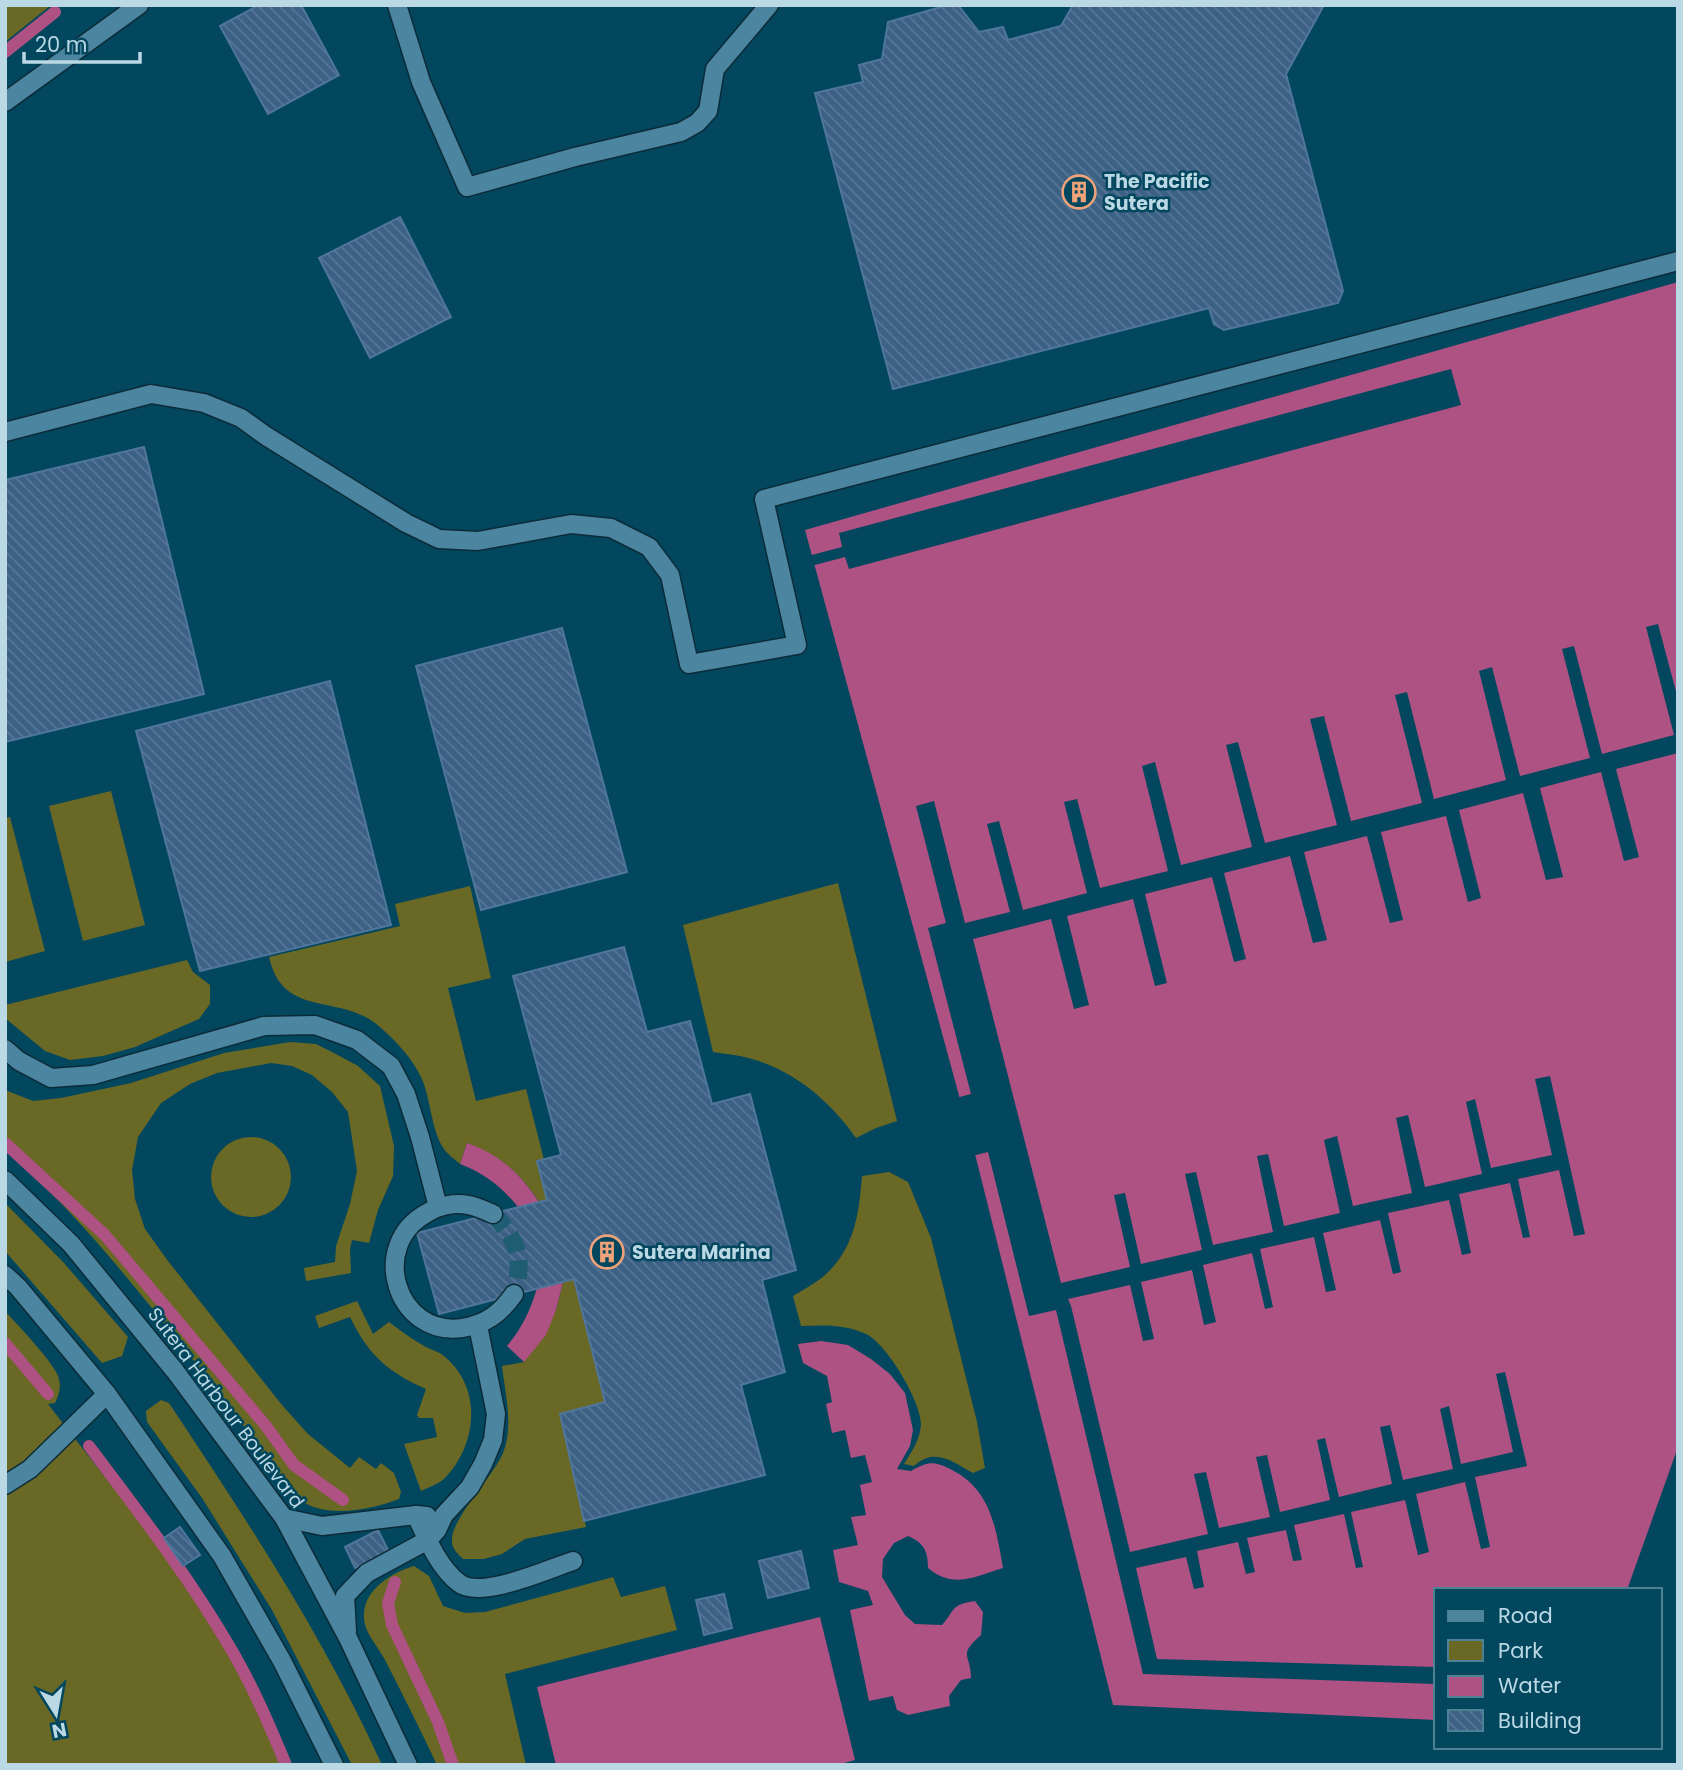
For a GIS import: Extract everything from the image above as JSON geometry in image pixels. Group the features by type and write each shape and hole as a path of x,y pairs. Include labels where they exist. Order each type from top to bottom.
{"street":[{"path":"5,102 139,5"},
{"path":"397,5 421,82 467,187 575,157 681,132 697,123 708,111 715,69 769,5"},
{"path":"5,432 151,394 204,403 241,418 406,523 439,538 478,541 571,524 611,528 649,547 670,575 689,664 797,645 764,499 1678,261"},
{"path":"5,1048 19,1061 51,1078 93,1075 264,1026 315,1025 358,1040 391,1066 406,1094 438,1206"},
{"name":"Sutera Harbour Boulevard","path":"5,1180 71,1244 176,1371 284,1518 348,1638 408,1765"},
{"path":"493,1214 467,1204 438,1206 416,1219 400,1238 393,1262 396,1286 409,1308 429,1323 453,1329 478,1326 493,1318 514,1294"},
{"path":"5,1275 107,1394 222,1556 282,1661 334,1765"},
{"path":"348,1638 345,1596 368,1573 428,1540 437,1530 444,1514 470,1487 493,1440 496,1414 478,1326"},
{"path":"5,1485 30,1469 107,1394"},
{"path":"284,1518 322,1526 444,1514"},
{"path":"416,1515 449,1573 461,1585 475,1589 494,1587 573,1561"}],"green space":[{"path":"5,5 51,5 5,42"},
{"path":"111,791 145,925 83,941 49,806"},
{"path":"10,817 45,951 5,962 5,818"},
{"path":"838,883 897,1121 856,1138 823,1100 783,1071 752,1059 713,1052 683,925"},
{"path":"470,886 491,978 448,988 476,1101 526,1089 544,1160 537,1162 547,1200 539,1202 508,1166 490,1154 467,1143 460,1164 450,1155 436,1133 421,1077 398,1044 365,1017 300,998 287,990 276,977 269,957 400,926 395,904"},
{"path":"187,960 193,972 210,985 210,1004 199,1019 135,1047 103,1056 70,1060 45,1051 5,1018 5,1005"},
{"path":"290,1042 316,1044 358,1066 380,1086 394,1146 393,1176 378,1210 369,1243 352,1240 351,1273 306,1281 304,1268 335,1262 336,1246 350,1204 357,1171 348,1112 332,1092 312,1075 292,1066 271,1063 217,1073 190,1084 161,1103 138,1137 132,1170 135,1199 145,1229 168,1261 308,1434 350,1468 359,1457 376,1469 381,1463 394,1473 401,1492 399,1499 365,1509 339,1511 315,1508 296,1497 233,1411 125,1275 67,1209 5,1149 5,1090 33,1101 61,1098 131,1083 224,1053"},
{"path":"251,1137 266,1140 279,1149 288,1162 291,1177 288,1192 279,1205 266,1214 251,1217 236,1214 223,1205 214,1192 211,1177 214,1162 223,1149 236,1140"},
{"path":"889,1172 908,1182 931,1238 977,1422 985,1468 973,1473 936,1457 921,1460 914,1466 904,1464 913,1450 921,1424 909,1388 892,1360 874,1340 850,1328 801,1326 793,1296 825,1275 843,1253 854,1229 862,1176"},
{"path":"5,1203 64,1263 128,1337 122,1356 102,1363 5,1251"},
{"path":"574,1279 605,1402 560,1414 586,1527 525,1539 502,1554 484,1559 463,1559 453,1546 453,1532 498,1463 506,1443 508,1410 502,1366 524,1362 556,1310 563,1282"},
{"path":"357,1301 373,1334 389,1322 416,1341 443,1355 466,1385 471,1417 464,1450 445,1478 421,1491 404,1444 437,1437 433,1418 419,1418 417,1415 426,1389 401,1376 381,1361 357,1331 350,1317 319,1328 315,1316"},
{"path":"5,1311 42,1353 58,1376 58,1397 55,1403 48,1404 163,1552 226,1644 250,1688 283,1765 5,1765"},
{"path":"161,1400 169,1403 283,1580 335,1671 382,1765 352,1765 272,1610 202,1498 147,1422 146,1411"},
{"path":"414,1566 429,1576 443,1606 465,1613 485,1612 613,1577 621,1597 665,1586 677,1630 505,1674 526,1765 437,1765 364,1621 365,1606 374,1590 389,1577"}],"water":[{"path":"1678,282 1678,1447 1628,1588 1434,1588 1434,1720 1113,1705 976,1158 805,530"},
{"path":"467,1143 508,1166 539,1202 518,1207 492,1181 460,1164"},
{"path":"563,1282 546,1335 524,1362 507,1346 525,1319 537,1288"},
{"path":"821,1341 848,1345 871,1359 890,1374 905,1393 913,1430 910,1446 897,1469 911,1471 931,1463 946,1467 965,1478 975,1488 990,1512 1003,1568 964,1579 946,1578 928,1568 924,1548 908,1536 894,1543 883,1559 882,1577 905,1615 915,1624 942,1625 957,1606 975,1601 983,1612 981,1635 967,1652 971,1678 961,1680 949,1696 950,1706 908,1715 897,1710 893,1696 869,1701 850,1610 873,1605 868,1591 839,1582 833,1550 858,1545 851,1517 866,1515 860,1485 872,1482 865,1455 851,1458 845,1430 832,1433 826,1404 832,1402 827,1376 803,1363 798,1344"},
{"path":"820,1617 855,1760 837,1765 556,1765 537,1687"}],"pier":[{"path":"1451,369 1461,405 849,569 845,557 811,566 808,556 842,547 839,533"},
{"path":"1658,624 1678,699 1678,753 1616,769 1639,857 1624,861 1601,772 1540,788 1563,877 1546,880 1523,793 1459,810 1481,898 1468,902 1446,816 1381,832 1403,920 1390,923 1367,836 1304,852 1327,940 1313,943 1290,856 1224,873 1246,959 1234,962 1212,877 1145,894 1167,983 1155,986 1133,899 1067,916 1089,1005 1074,1009 1051,919 973,939 1061,1283 1130,1267 1114,1195 1125,1193 1141,1264 1202,1250 1185,1174 1196,1172 1213,1245 1273,1232 1257,1156 1268,1154 1284,1226 1340,1213 1324,1140 1337,1136 1353,1206 1412,1193 1396,1118 1408,1115 1425,1187 1482,1174 1466,1102 1475,1099 1491,1168 1552,1155 1535,1079 1550,1076 1585,1234 1574,1236 1559,1170 1518,1179 1530,1237 1523,1238 1510,1183 1459,1194 1471,1253 1462,1255 1449,1200 1388,1213 1401,1272 1393,1274 1380,1220 1323,1233 1336,1290 1326,1292 1314,1237 1260,1249 1273,1307 1265,1309 1252,1253 1203,1265 1216,1322 1204,1325 1192,1270 1141,1282 1154,1339 1143,1341 1130,1285 1068,1299 1130,1552 1208,1534 1194,1474 1206,1472 1219,1528 1270,1517 1256,1457 1267,1455 1280,1512 1330,1500 1317,1440 1325,1438 1339,1497 1392,1484 1380,1427 1390,1425 1403,1480 1453,1469 1440,1409 1449,1406 1461,1464 1513,1452 1496,1374 1505,1372 1527,1466 1475,1477 1490,1547 1481,1549 1465,1482 1416,1494 1429,1552 1418,1555 1405,1500 1351,1512 1363,1567 1356,1568 1344,1514 1294,1525 1302,1560 1293,1561 1286,1530 1247,1538 1255,1572 1246,1574 1238,1542 1197,1551 1204,1587 1194,1589 1186,1557 1136,1568 1157,1659 1434,1667 1434,1684 1143,1674 1056,1310 1029,1316 988,1152 972,1156 956,1098 971,1094 928,928 946,923 916,806 934,801 965,923 1010,912 987,824 999,821 1023,910 1087,893 1064,802 1077,799 1100,888 1168,871 1142,766 1155,762 1181,865 1252,847 1226,745 1238,742 1265,843 1337,825 1310,719 1324,716 1351,821 1422,803 1395,695 1407,692 1434,799 1506,780 1479,671 1492,667 1520,776 1590,758 1562,649 1574,646 1602,754 1674,735 1646,627"}],"building":[{"path":"259,5 301,5 339,75 268,114 220,26"},
{"name":"The Pacific Sutera","path":"948,5 958,5 979,32 1003,27 1008,40 1061,26 1073,5 1324,5 1286,74 1343,291 1338,303 1224,330 1214,324 1209,308 893,389 815,93 863,82 859,65 882,59 888,22"},
{"path":"400,217 451,317 370,358 319,258"},
{"path":"144,447 204,694 5,742 5,480"},
{"path":"562,628 627,872 481,910 416,666"},
{"path":"330,681 391,925 200,971 136,731"},
{"name":"Sutera Marina","path":"624,947 647,1032 690,1021 712,1104 750,1094 796,1270 762,1280 785,1372 741,1385 765,1475 584,1521 560,1414 605,1402 574,1279 439,1314 417,1233 547,1200 537,1161 561,1155 513,976"},
{"path":"180,1527 200,1555 183,1566 164,1538"},
{"path":"378,1530 389,1552 355,1568 345,1547"},
{"path":"801,1551 809,1588 768,1598 759,1561"},
{"path":"724,1594 732,1628 704,1635 696,1600"}],"waterway":[{"path":"5,52 55,12"},
{"path":"5,1143 105,1235 266,1426 294,1465 343,1500"},
{"path":"5,1343 48,1394"},
{"path":"89,1446 161,1543 212,1618 252,1688 286,1765"},
{"path":"395,1582 388,1603 392,1625 438,1722 453,1765"}],"tunnel":[{"path":"493,1214 508,1233 517,1251 518,1270 514,1294"}],"place":[{"name":"The Pacific Sutera","path":"1079,192"},
{"name":"Sutera Marina","path":"607,1252"}]}
